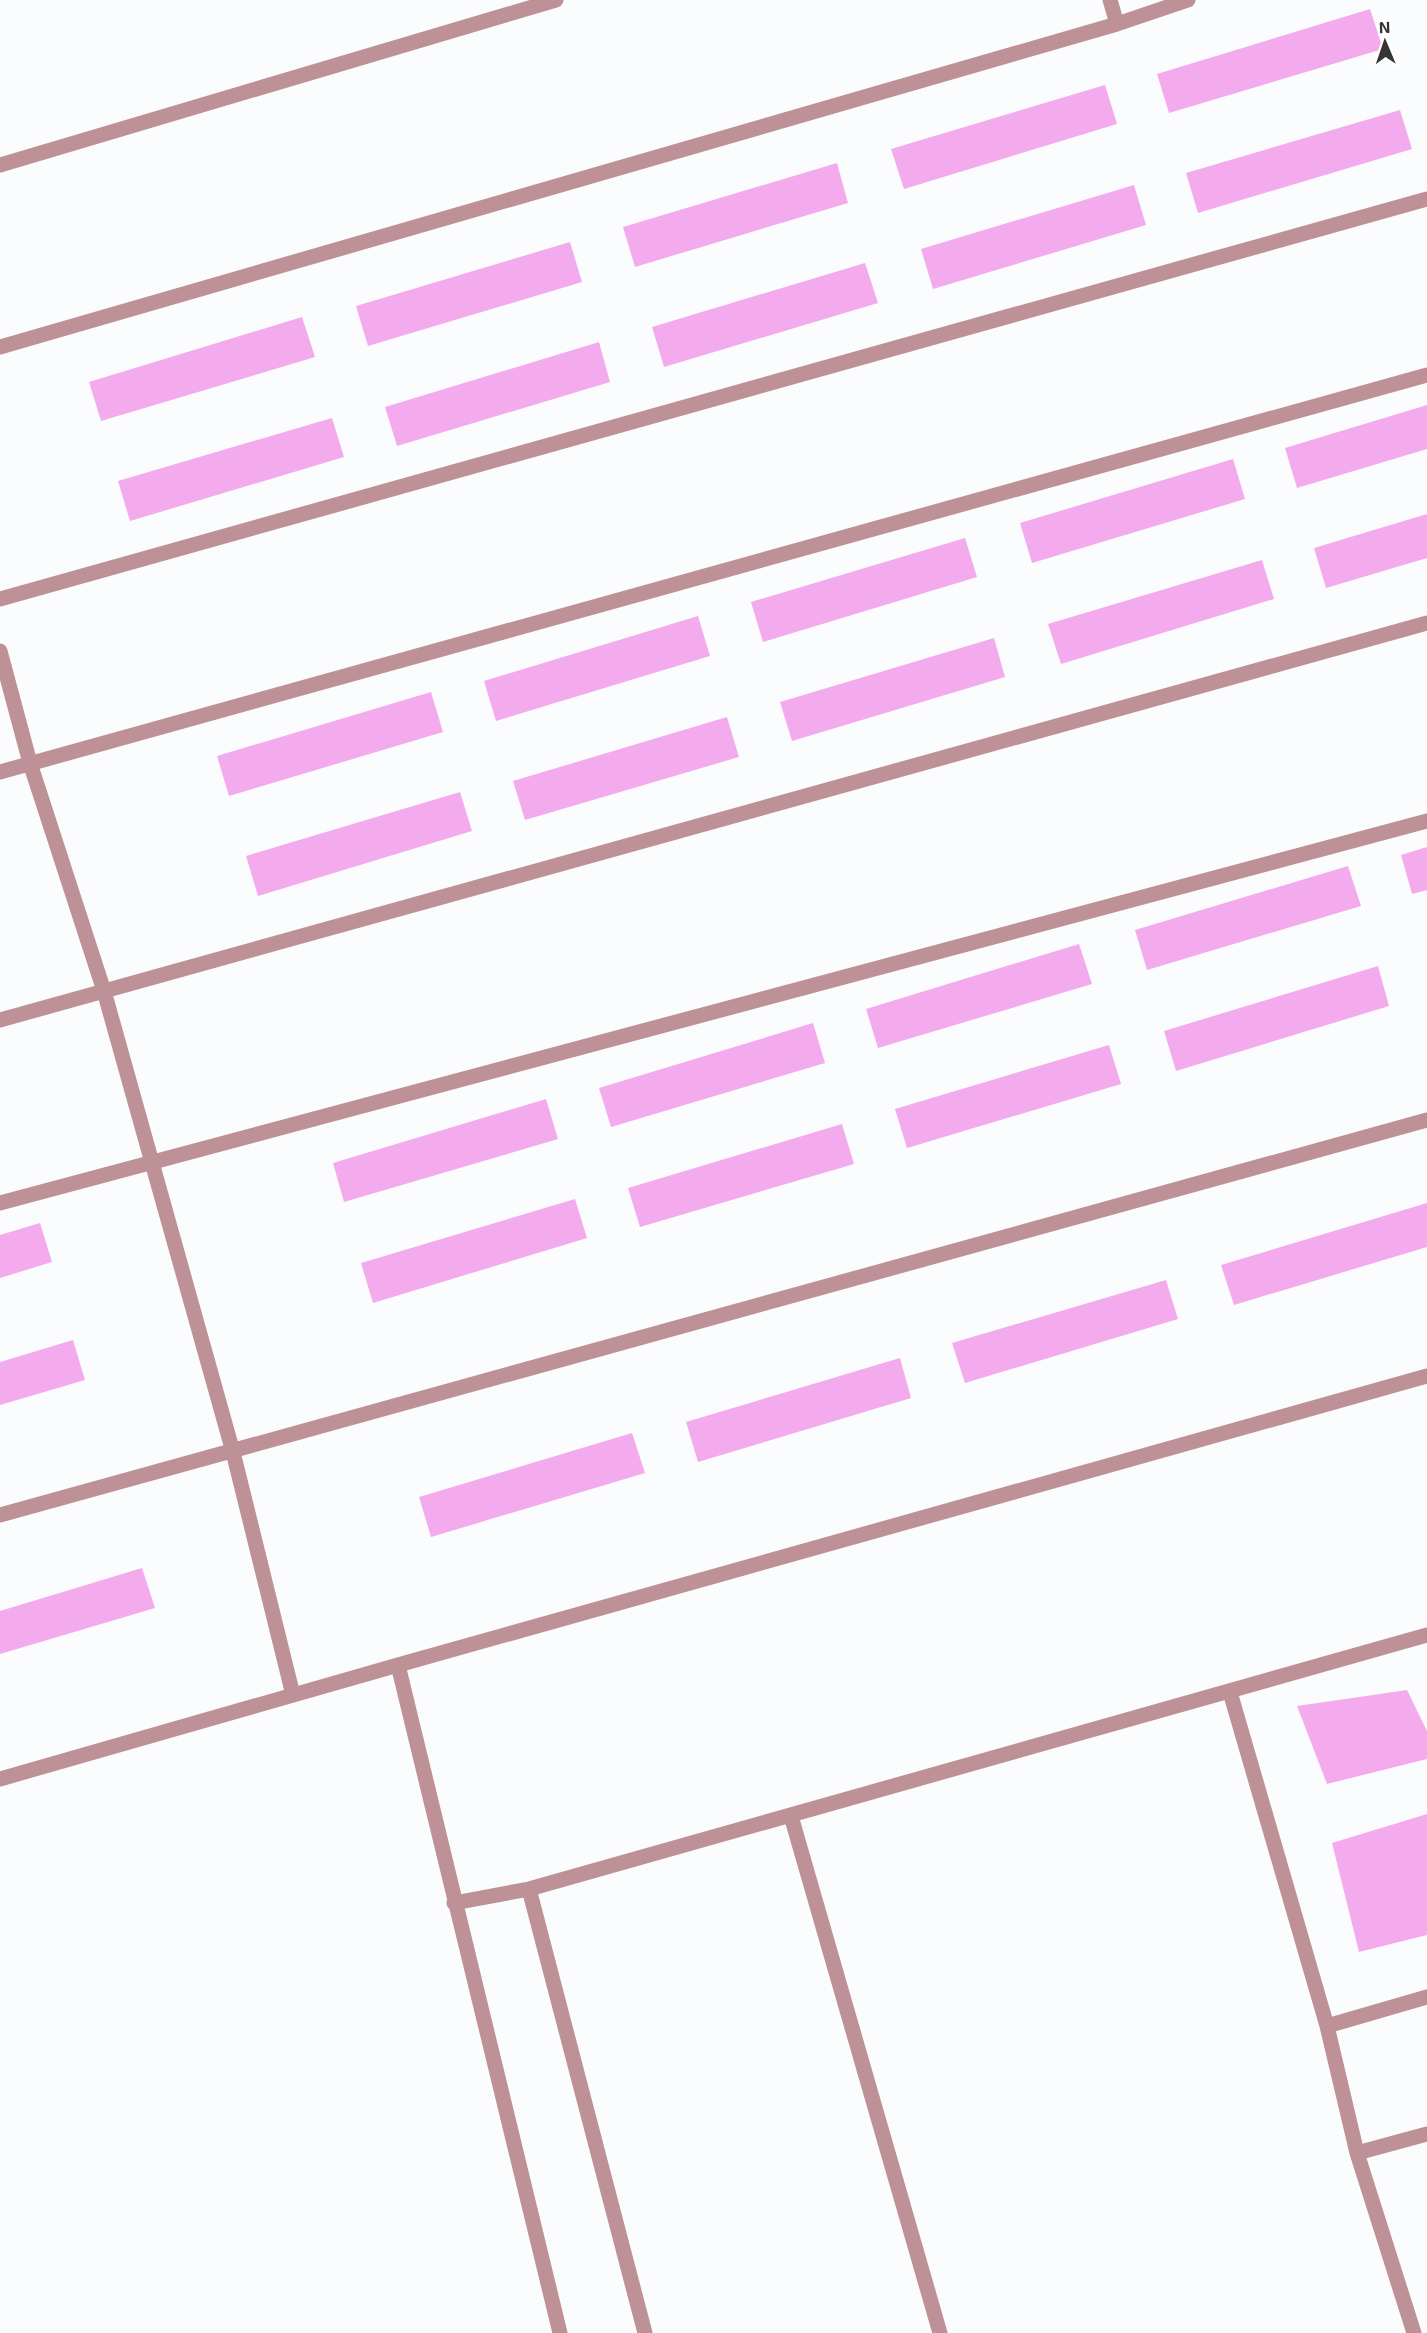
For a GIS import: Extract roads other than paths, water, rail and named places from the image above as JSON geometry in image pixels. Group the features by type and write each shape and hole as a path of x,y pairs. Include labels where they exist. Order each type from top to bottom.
{"street":[{"path":"0,165 556,0"},
{"path":"1110,0 1116,24"},
{"path":"0,348 1116,24 1188,0"},
{"path":"0,599 1427,199"},
{"path":"0,771 1427,375"},
{"path":"0,1020 1427,623"},
{"path":"0,651 30,763 104,991 233,1452 293,1695"},
{"path":"0,1203 1427,821"},
{"path":"0,1515 1427,1120"},
{"path":"0,1779 1427,1376"},
{"path":"454,1903 529,1889 1427,1635"},
{"path":"398,1665 560,2333"},
{"path":"1230,1692 1327,2026 1358,2153 1414,2333"},
{"path":"791,1816 940,2333"},
{"path":"529,1889 645,2333"},
{"path":"1327,2026 1427,1997"},
{"path":"1358,2153 1427,2134"}]}
